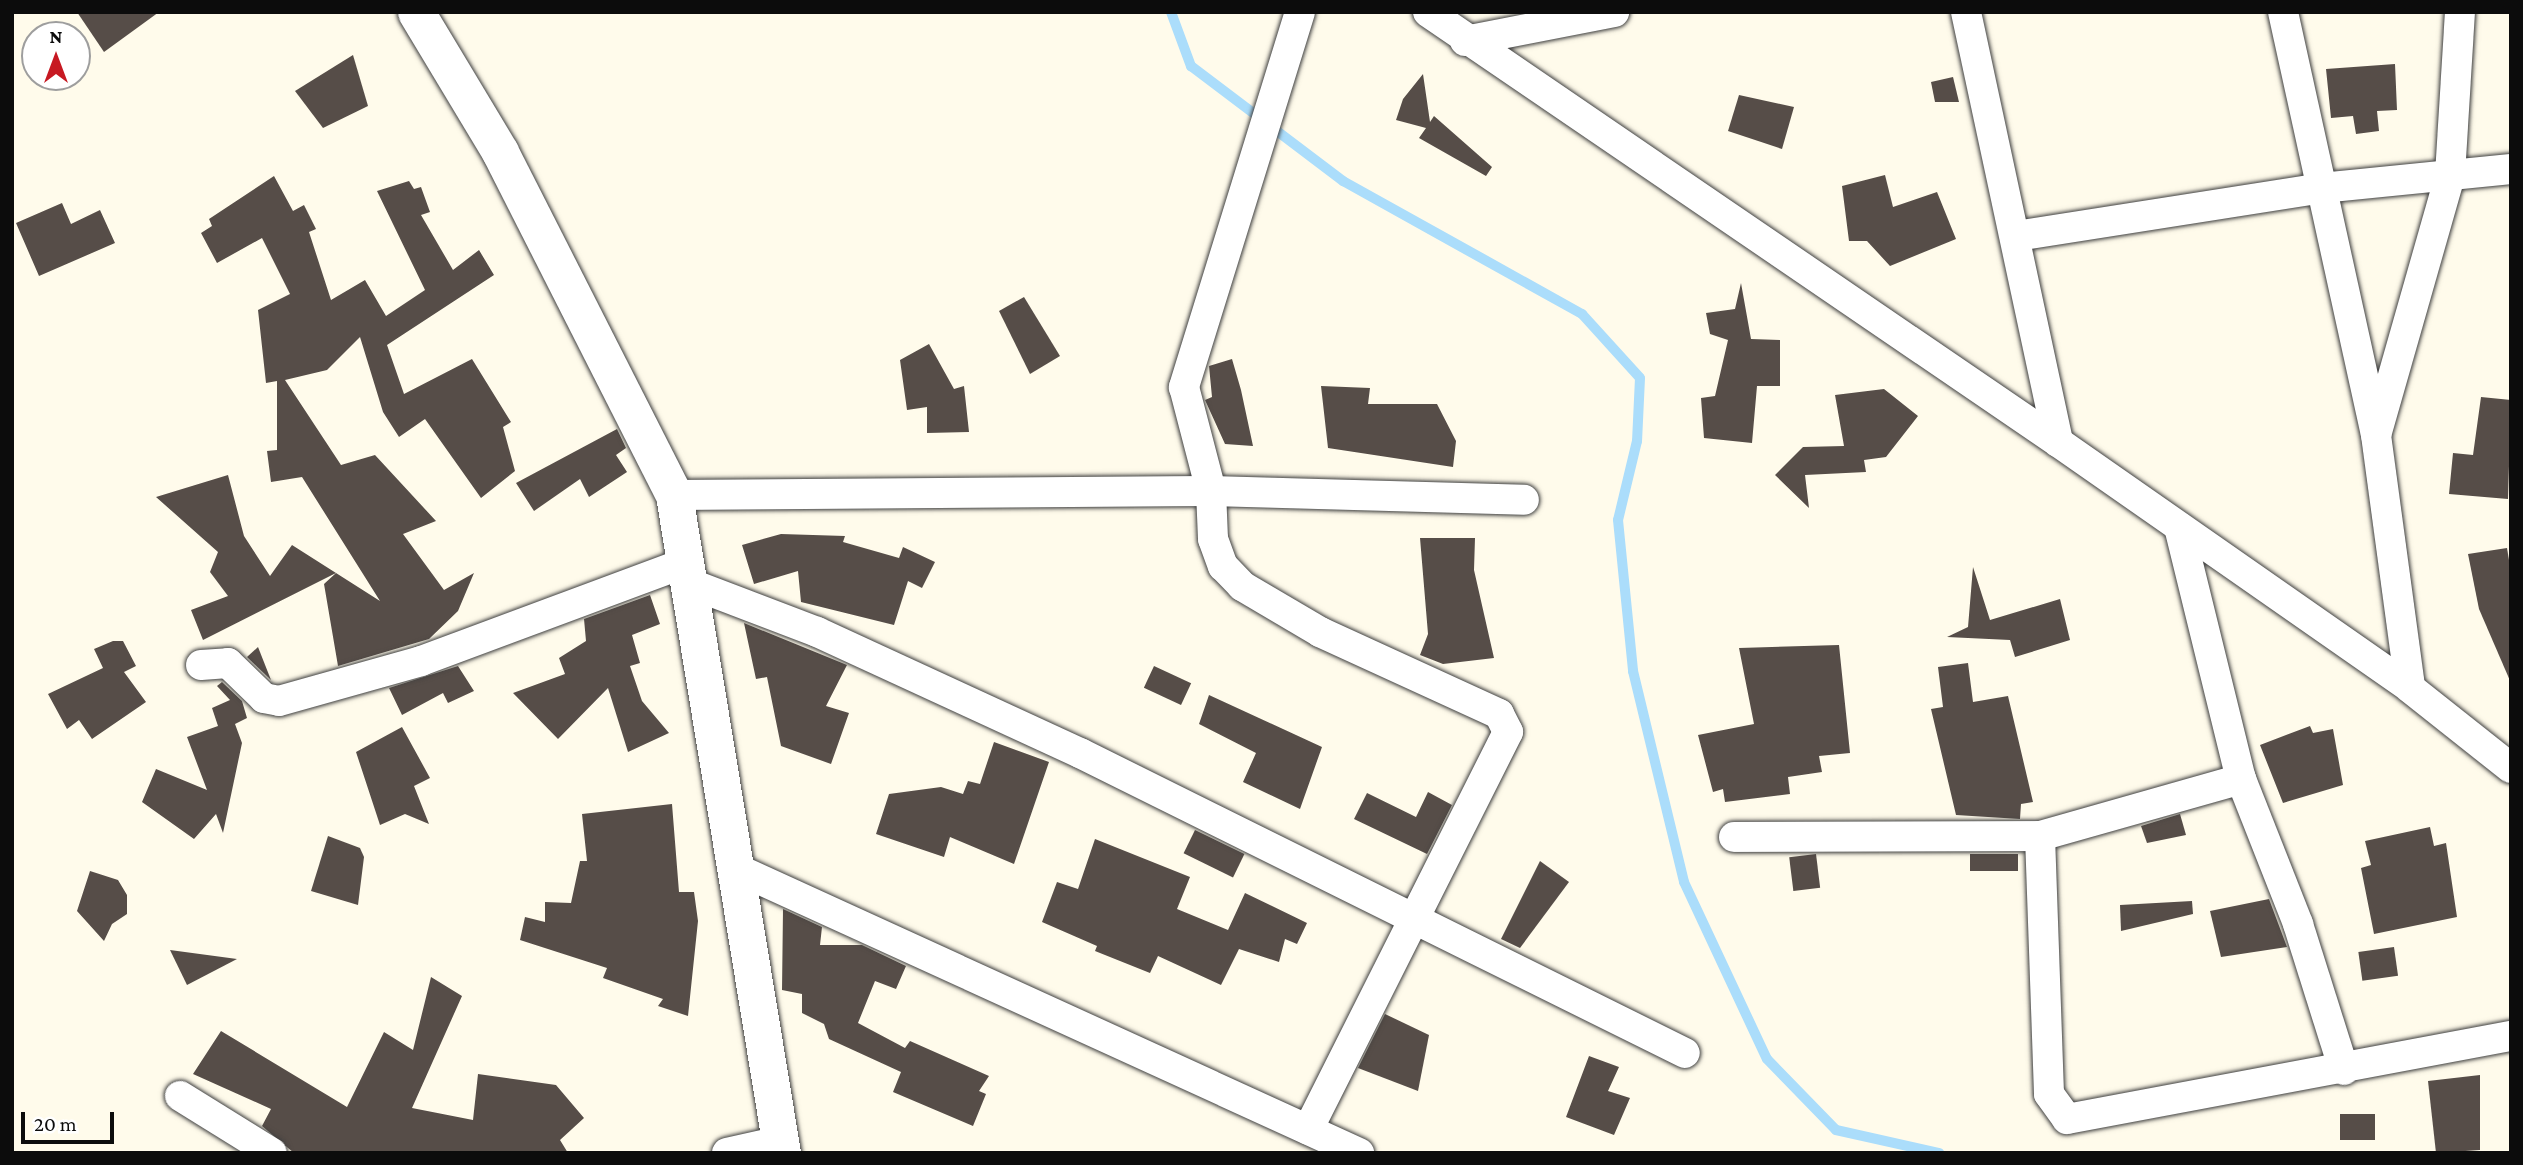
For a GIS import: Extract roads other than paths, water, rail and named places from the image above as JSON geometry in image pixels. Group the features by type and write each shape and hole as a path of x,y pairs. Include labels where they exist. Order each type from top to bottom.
{"street":[{"path":"416,12 500,152 674,495 781,1147 727,1153"},
{"path":"1300,12 1189,362 1187,415 1211,491 1213,539 1223,566 1242,586 1320,632 1507,721 1502,750 1308,1129"},
{"path":"1428,12 1465,41 2057,442 2410,688 2511,768"},
{"path":"1465,41 1614,12"},
{"path":"1966,12 2016,236 2057,442"},
{"path":"2283,12 2376,435 2410,688"},
{"path":"2376,435 2450,175 2460,12"},
{"path":"2016,236 2321,188 2511,169"},
{"path":"674,495 1211,491 1524,500"},
{"path":"2179,527 2241,779 2298,923 2344,1070"},
{"path":"201,665 228,663 264,698 279,702 433,656 687,573 1080,752 1685,1053"},
{"path":"1734,837 2040,836 2241,779"},
{"path":"2040,836 2049,1094 2067,1119 2344,1070 2511,1036"},
{"path":"737,869 1359,1153"},
{"path":"180,1096 272,1153"}],"waterway":[{"path":"1171,12 1191,66 1343,181 1582,314 1640,378 1637,441 1618,520 1633,671 1684,882 1767,1059 1836,1130 1939,1153"}]}
